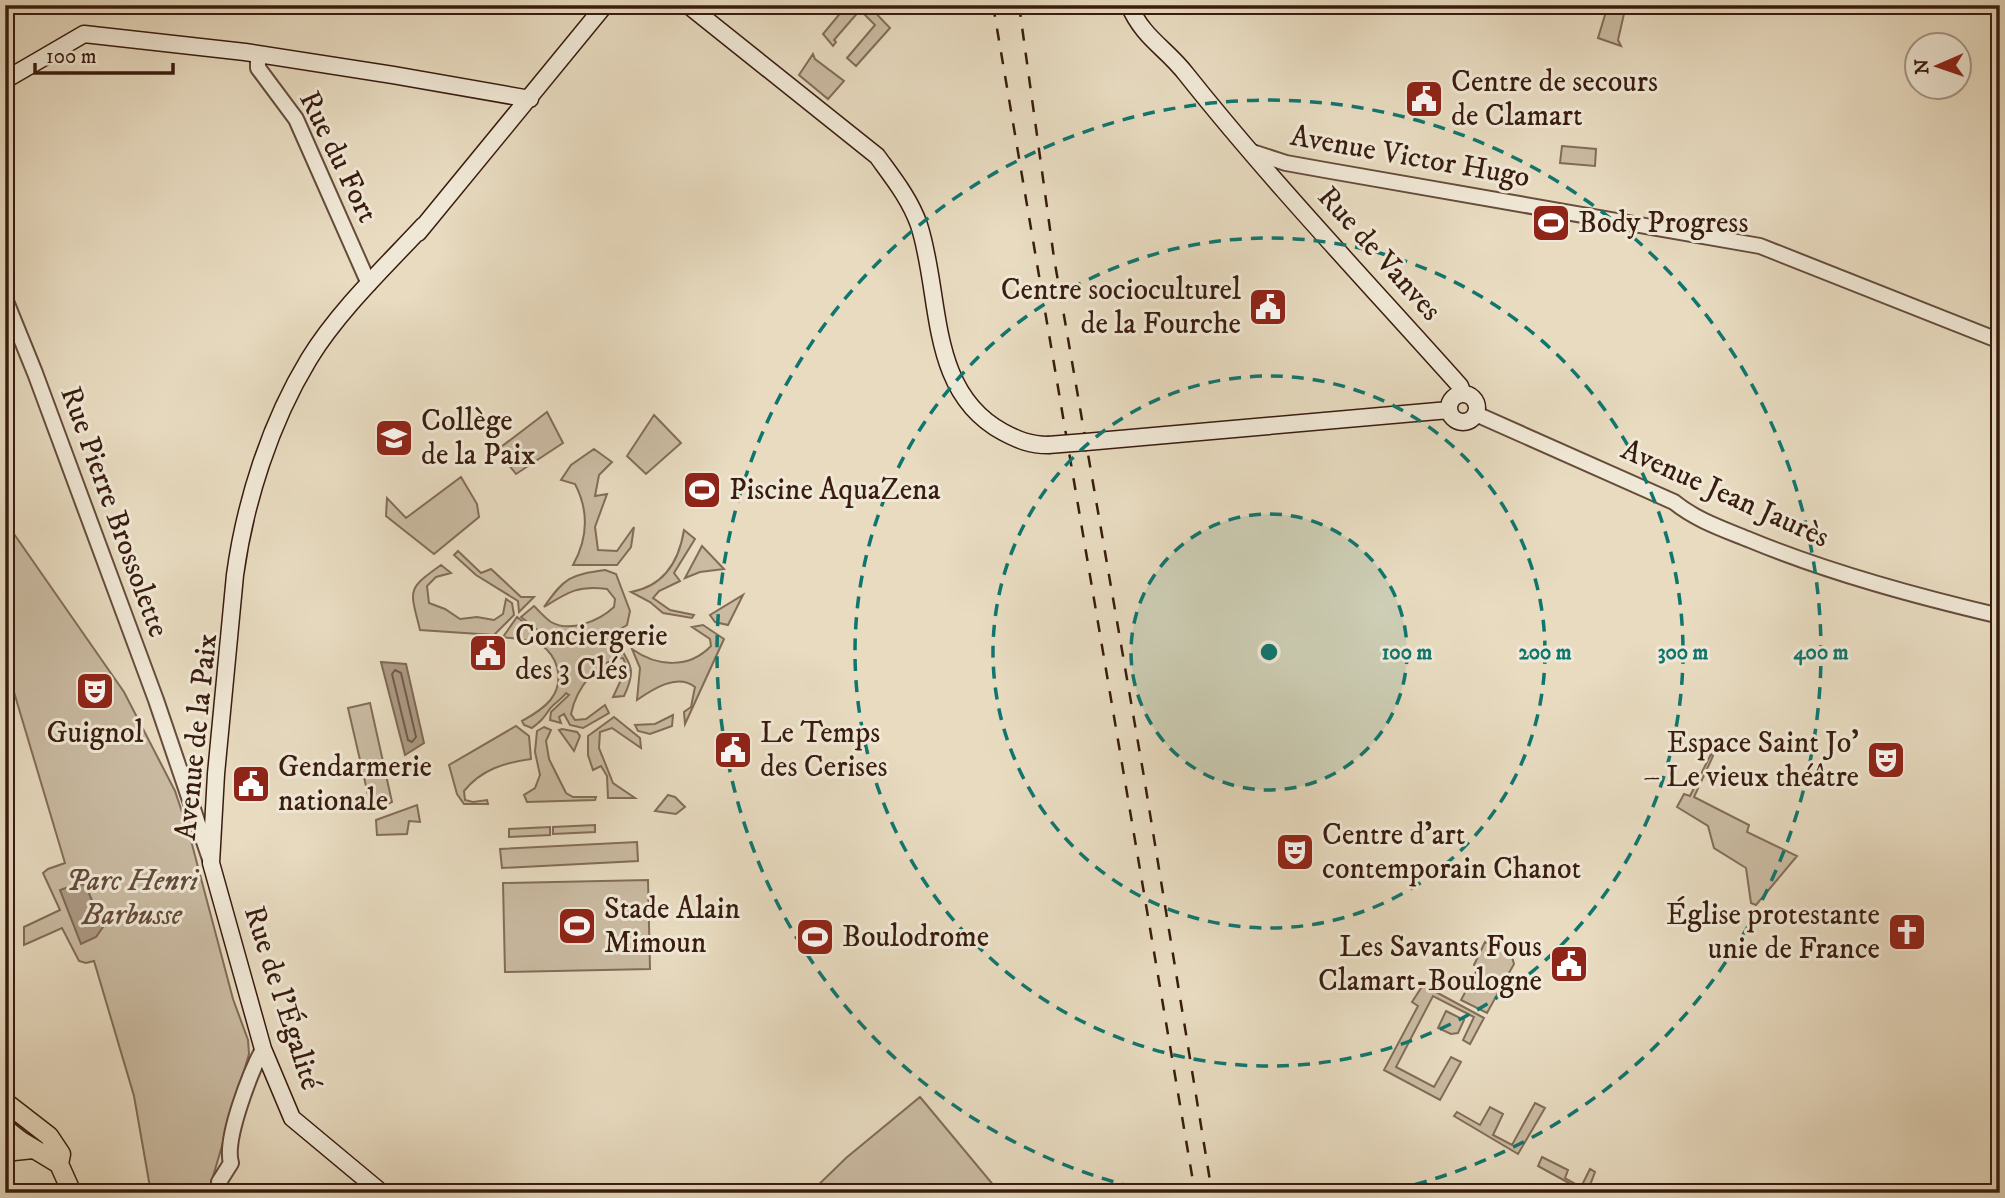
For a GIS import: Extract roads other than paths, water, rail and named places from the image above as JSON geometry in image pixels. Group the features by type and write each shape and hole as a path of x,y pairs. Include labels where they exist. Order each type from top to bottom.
{"main road":[{"name":"Avenue de la Paix","path":"211,863 246,544 267,467 288,413 314,364 605,5"},
{"path":"688,5 877,156 901,188 918,223 928,260 938,321"},
{"name":"Rue de Vanves","path":"1129,5 1150,39 1175,60 1252,152 1460,386 1462,394"},
{"path":"5,80 84,34 258,55 530,99"},
{"path":"852,135 890,182 907,212 921,254 950,374 966,402 991,425 1021,442 1048,445 1450,410"},
{"name":"Avenue de la Paix","path":"211,863 216,774 240,543 261,466 283,408 309,358 369,284 424,225"},
{"path":"1462,394 1474,400 1477,409 1476,414 1463,422 1455,419 1450,410 1454,398 1462,394"},
{"name":"Rue de l'Égalité","path":"211,863 263,1049 292,1118 382,1193"},
{"path":"6,1103 6,1131"},
{"path":"6,1103 49,1136 72,1193"},
{"path":"6,1131 33,1149 59,1157"},
{"path":"6,1131 27,1131 59,1157"},
{"path":"5,1154 33,1149"}],"street":[{"name":"Rue du Fort","path":"258,55 258,68 296,119 369,284"},
{"name":"Avenue Victor Hugo","path":"1252,152 1286,163 1760,246 2000,341"},
{"name":"Rue Pierre Brossolette","path":"5,299 148,680 211,863"},
{"name":"Avenue Jean Jaurès","path":"1476,414 1674,502 1695,517 1765,546 1892,589 2000,616"},
{"path":"220,1193 219,1182 231,1163 230,1140 253,1067 263,1049"}],"water":[{"path":"381,662 406,664 424,743 405,755"},
{"path":"79,883 86,886 103,927 96,937 81,944 60,890"}],"railway":[{"path":"993,5 1195,1193"},
{"path":"1019,5 1054,258 1144,777 1212,1193"}],"place":[{"name":"Centre de secours de Clamart","path":"1424,99"},
{"name":"Body Progress","path":"1551,223"},
{"name":"Centre socioculturel de la Fourche","path":"1268,307"},
{"name":"Collège de la Paix","path":"394,438"},
{"name":"Piscine AquaZena","path":"702,490"},
{"name":"Conciergerie des 3 Clés","path":"488,653"},
{"name":"Guignol","path":"95,691"},
{"name":"Le Temps des Cerises","path":"733,750"},
{"name":"Espace Saint Jo' – Le vieux théâtre","path":"1886,760"},
{"name":"Gendarmerie nationale","path":"251,784"},
{"name":"Centre d'art contemporain Chanot","path":"1295,852"},
{"name":"Stade Alain Mimoun","path":"577,926"},
{"name":"Église protestante unie de France","path":"1907,932"},
{"name":"Boulodrome","path":"815,937"},
{"name":"Les Savants Fous Clamart-Boulogne","path":"1569,964"}],"park label":[{"name":"Parc Henri Barbusse","path":"132,898"}]}
